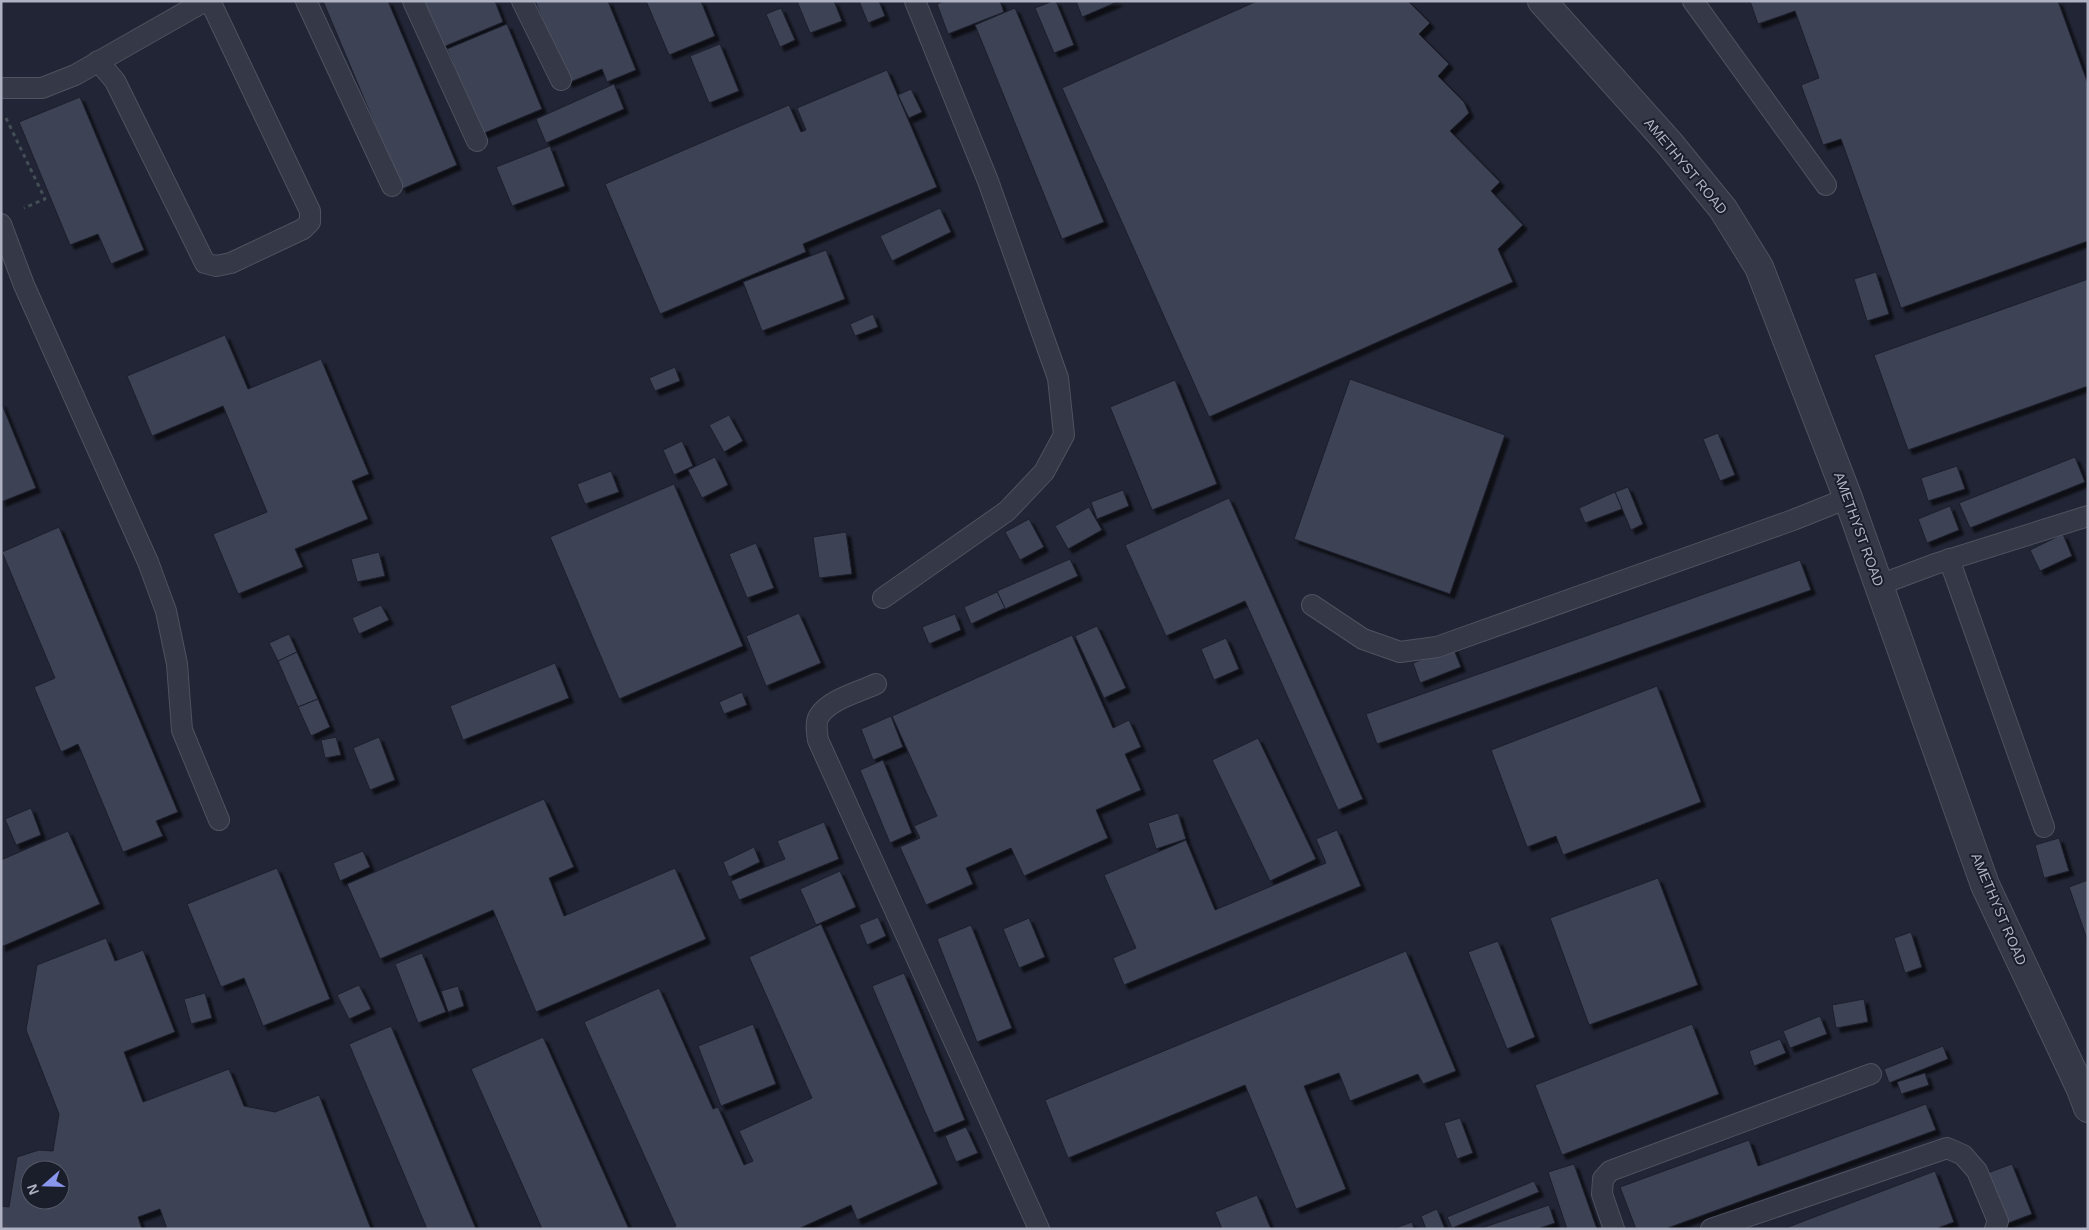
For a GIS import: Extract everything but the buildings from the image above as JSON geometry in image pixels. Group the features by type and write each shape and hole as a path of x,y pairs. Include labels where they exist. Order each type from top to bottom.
{"street":[{"name":"AMETHYST ROAD","path":"1542,1 1670,144 1723,209 1759,267 1848,498 1985,885 2080,1087 2088,1108"}],"lane":[{"path":"1,88 42,88 75,74 205,1"},
{"path":"98,61 115,81 205,263 216,266 231,263 303,229 310,222 310,212 210,1"},
{"path":"306,1 392,186"},
{"path":"413,1 477,141"},
{"path":"522,1 560,80"},
{"path":"883,598 1006,511 1044,472 1064,434 1058,378 988,181 916,1"},
{"path":"1693,1 1826,185"},
{"path":"1,224 24,285 148,562 166,611 177,664 182,730 219,820"},
{"path":"1312,605 1363,639 1400,652 1438,647 1793,520 1848,498"},
{"path":"1879,585 1950,559 2088,516"},
{"path":"1950,559 2044,827"},
{"path":"876,684 832,704 819,717 818,740 1038,1229"},
{"path":"1614,1229 1602,1194 1603,1179 1610,1171 1871,1074"},
{"path":"1711,1229 1947,1148 1963,1155 1977,1171 1998,1221 1995,1229"}],"path":[{"path":"5,116 45,199 23,209"}]}
